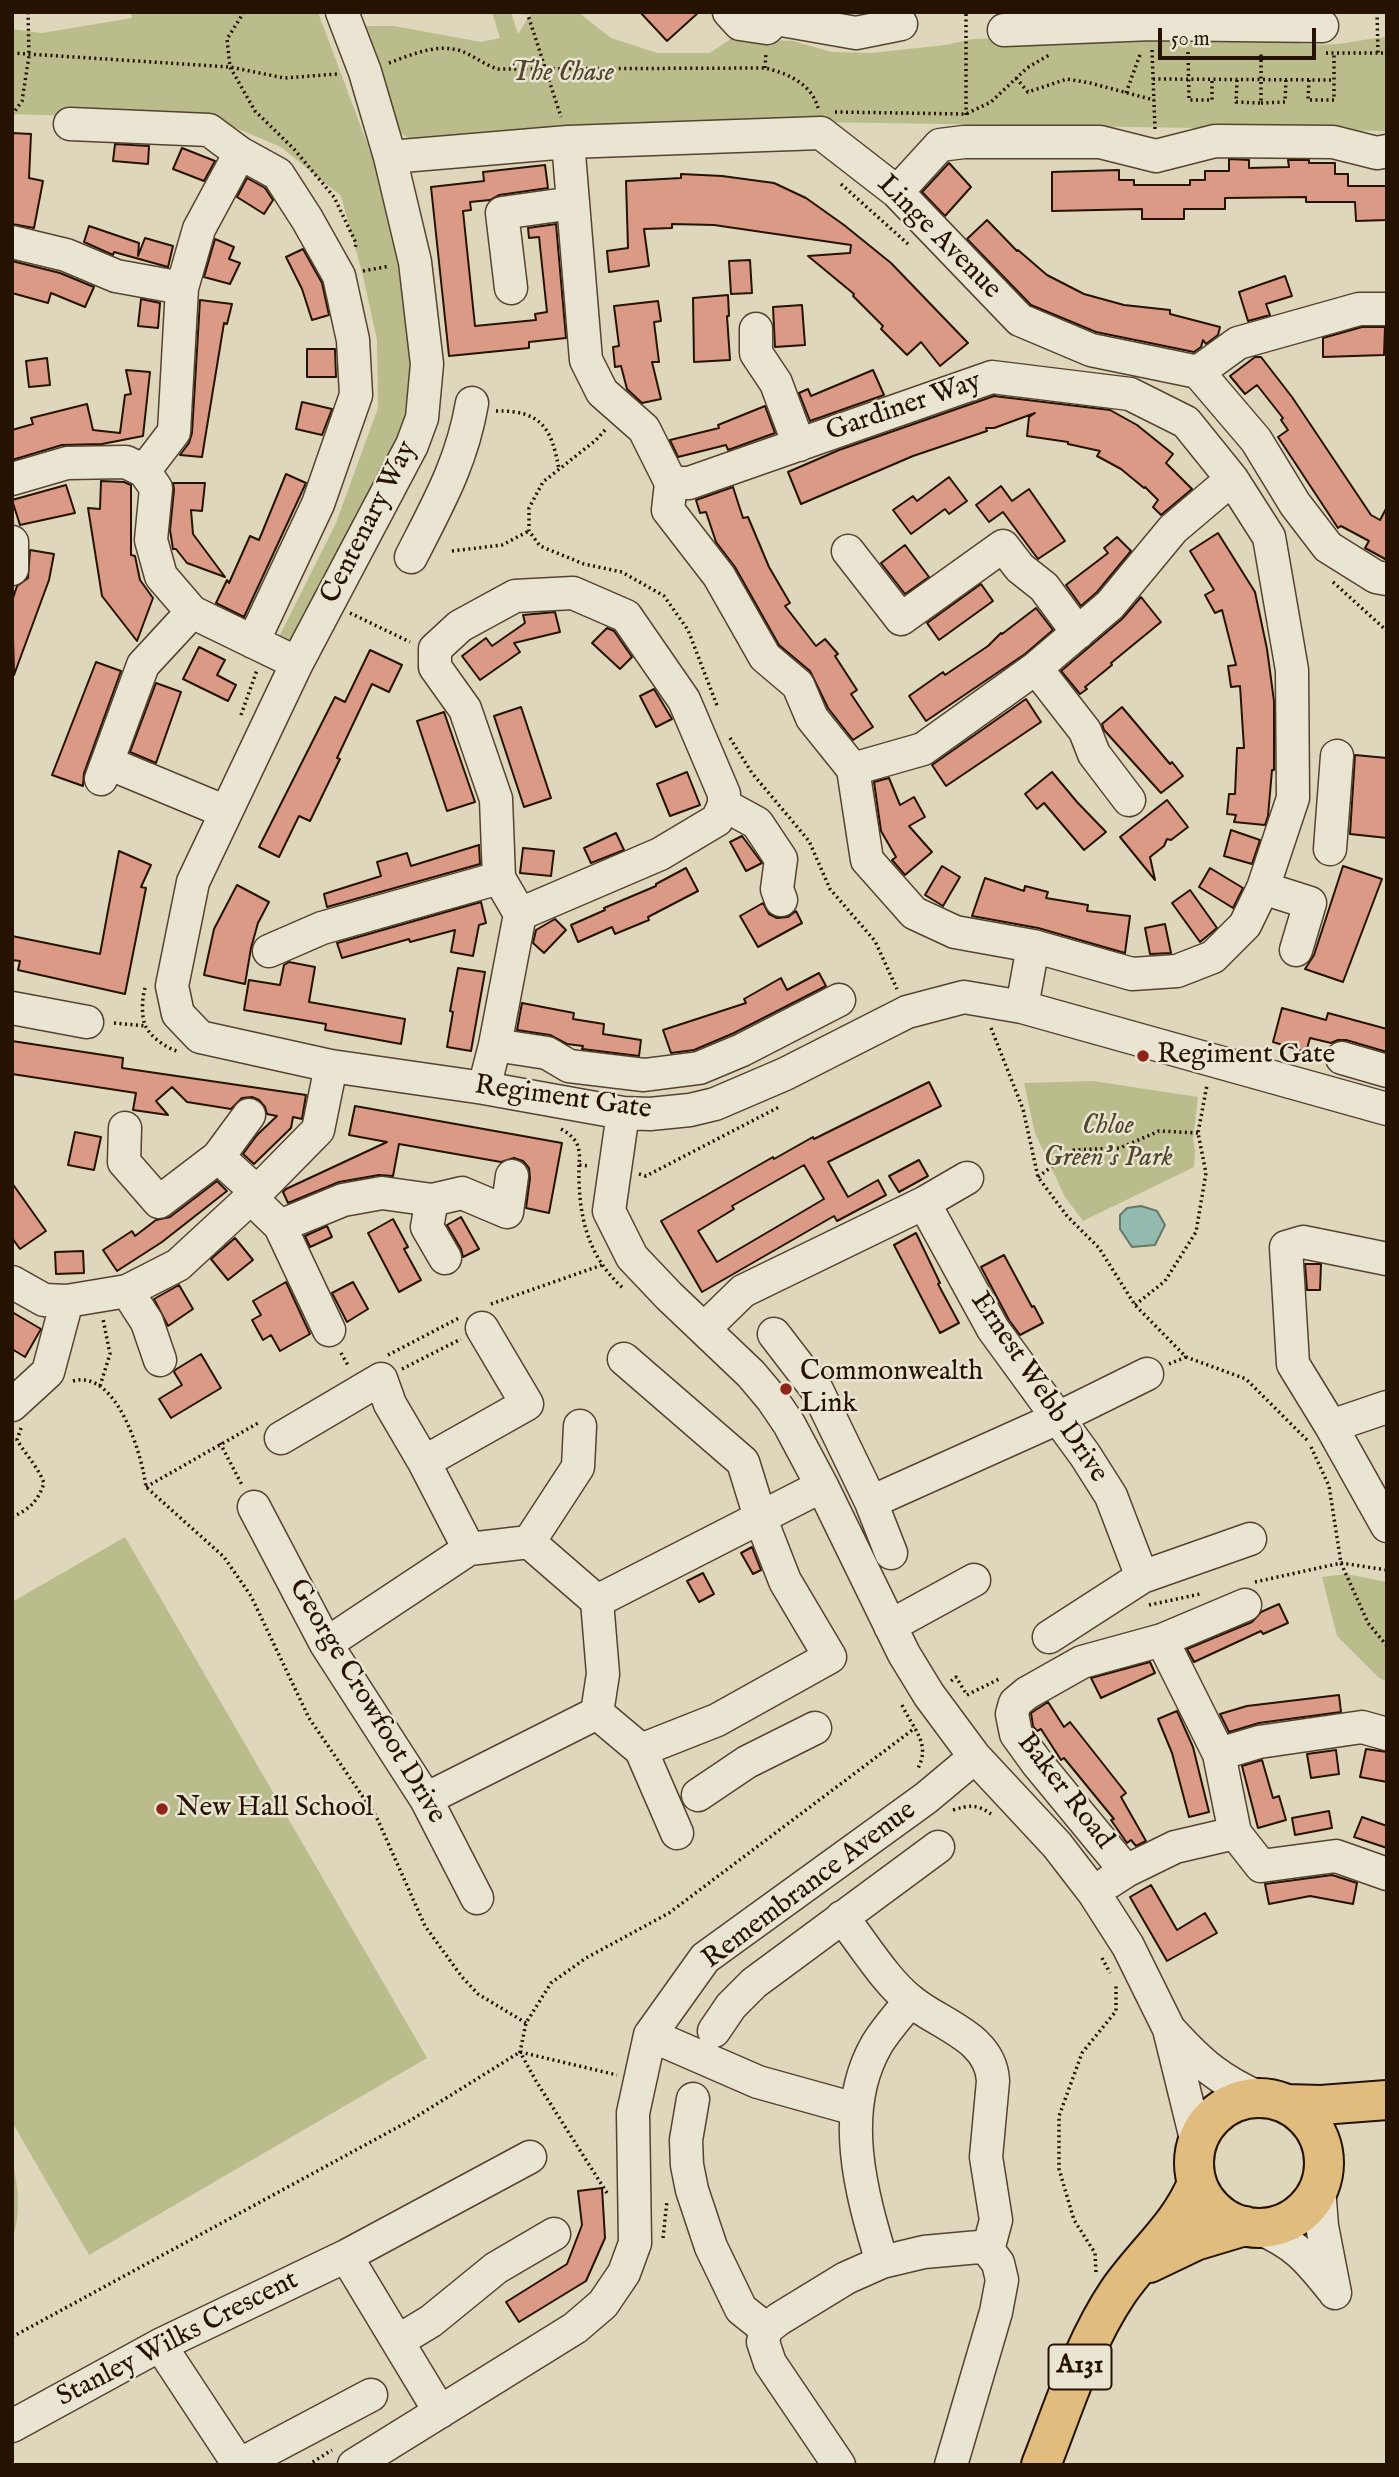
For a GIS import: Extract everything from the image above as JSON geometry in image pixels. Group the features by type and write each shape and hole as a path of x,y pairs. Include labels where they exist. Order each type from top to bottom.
{"highway":[{"path":"1387,2100 1321,2105 1273,2101 1233,2104 1211,2120 1197,2143 1197,2183 1211,2207 1232,2222 1251,2227 1284,2223 1307,2208 1344,2139 1364,2122 1387,2109"},
{"path":"1273,2101 1304,2116 1317,2132 1324,2158 1322,2180"},
{"name":"A131","path":"1041,2465 1089,2345 1107,2310 1178,2220 1189,2204 1197,2183"},
{"name":"A131","path":"1132,2275 1178,2247 1251,2227"}],"street":[{"name":"Centenary Way","path":"178,1014 172,986 192,882 297,663 412,445 422,418 427,364 415,262 390,157 365,72 342,12"},
{"path":"729,12 740,24 767,28 776,16 856,33 901,24"},
{"path":"1004,30 1326,44"},
{"path":"70,124 209,131 240,153 278,174 339,276 354,340 356,395 318,504 260,645"},
{"name":"Linge Avenue","path":"390,157 569,142 821,133 897,192 1020,320 1091,350 1198,372"},
{"path":"897,192 940,145 964,142 1100,142 1156,156 1215,141 1333,142 1377,153 1387,151"},
{"path":"569,142 586,360 602,392 645,429 671,483 668,510 719,576 765,657 798,685 812,718 853,769 923,749 1036,668 1110,605 1173,529 1232,479"},
{"path":"144,471 174,432 182,288 199,229 240,153"},
{"path":"511,288 502,213 573,203"},
{"path":"12,242 66,255 116,276 182,288"},
{"path":"1387,309 1359,309 1238,344 1198,372 1256,440 1295,503 1328,547 1376,577 1387,579"},
{"name":"Gardiner Way","path":"756,329 756,353 776,383 799,445"},
{"name":"Gardiner Way","path":"671,483 690,483 992,377 1130,394 1186,422 1232,479 1269,537 1292,670 1293,798 1264,888 1245,925 1213,957 1177,971 1132,974 1033,946 955,932 914,913 867,860 853,769"},
{"path":"411,557 453,474 471,414 422,418"},
{"path":"12,479 66,463 127,462 144,471 156,488 150,540 161,576 192,612 297,663"},
{"path":"12,542 12,569"},
{"path":"848,551 901,620 1003,545 1020,568 1044,587 1078,632"},
{"path":"484,1088 520,914 499,878 496,799 465,709 435,667 435,649 460,626 515,596 573,593 626,616 684,700 724,794 724,805 717,820 660,854 520,914"},
{"path":"192,612 143,665 105,771 226,812"},
{"path":"1036,668 1086,731 1094,754 1129,800"},
{"path":"1330,849 1337,756"},
{"path":"1293,798 1334,803"},
{"path":"724,805 757,823 780,859 777,889 781,900"},
{"path":"269,951 322,928 499,878"},
{"path":"1264,888 1310,903 1296,950"},
{"path":"1012,1016 1033,946"},
{"name":"Regiment Gate","path":"178,1014 200,1037 331,1066 484,1088 623,1113 650,1114 690,1110 715,1104 839,1048 907,1012 964,997 1012,1016 1387,1109"},
{"path":"495,1045 547,1053 569,1066 644,1075 699,1068 742,1050 830,1005 839,1048"},
{"path":"12,1008 87,1022"},
{"path":"1342,1058 1387,1070"},
{"path":"12,1282 44,1300 67,1301 113,1294 178,1265 318,1130 331,1066"},
{"path":"623,1113 609,1211 632,1257 751,1374 772,1399 789,1424 822,1486 904,1654 929,1695 975,1757 1056,1845 1094,1893 1128,1946 1169,2029 1197,2143"},
{"path":"125,1128 124,1162 159,1202 218,1157 249,1115"},
{"path":"218,1157 280,1226 328,1330"},
{"path":"280,1226 343,1200 421,1190 460,1180 508,1212 512,1176"},
{"path":"704,1329 743,1291 924,1203 967,1178"},
{"path":"421,1190 427,1227 445,1258"},
{"name":"Ernest Webb Drive","path":"924,1203 993,1329 1111,1496 1142,1577"},
{"path":"1387,1259 1303,1242 1286,1247 1293,1364 1387,1525"},
{"path":"113,1294 146,1322 160,1360"},
{"path":"18,1415 48,1372 67,1301"},
{"path":"424,1462 527,1404 482,1328"},
{"path":"774,1334 817,1390 871,1502 891,1553"},
{"path":"624,1359 743,1462 760,1517 785,1581 830,1657 717,1720 641,1750"},
{"path":"871,1502 1058,1418 1147,1374"},
{"path":"281,1438 373,1384 390,1404 424,1462 469,1549"},
{"path":"1331,1426 1387,1407"},
{"path":"529,1542 578,1467 580,1426"},
{"path":"597,1601 822,1486"},
{"name":"George Crowfoot Drive","path":"254,1507 326,1644 426,1799 477,1898"},
{"path":"1049,1637 1142,1577 1250,1539"},
{"path":"326,1644 469,1549 529,1542 597,1601 603,1674 597,1713"},
{"path":"890,1626 974,1580"},
{"name":"Baker Road","path":"1126,1871 1016,1734 1012,1724 1015,1703 1027,1693 1082,1662 1162,1640 1245,1605"},
{"path":"1162,1640 1219,1754 1235,1833 1261,1866 1336,1856 1387,1874"},
{"path":"597,1713 641,1750 677,1832"},
{"path":"426,1799 597,1713"},
{"path":"717,1720 747,1762"},
{"path":"1219,1754 1259,1742 1362,1727 1387,1734"},
{"path":"698,1795 747,1762 815,1728"},
{"name":"Remembrance Avenue","path":"354,2465 575,2329 603,2304 624,2273 635,2243 633,2113 650,2035 705,1958 926,1798 975,1757"},
{"name":"Baker Road","path":"1094,1893 1126,1871 1175,1847 1235,1833"},
{"path":"714,2031 731,2006 754,1983 937,1847"},
{"path":"842,1917 910,2001 979,2047 992,2069 986,2157 996,2220 988,2250"},
{"path":"882,2262 865,2207 859,2170 855,2109 860,2085 877,2044 910,2001"},
{"path":"1169,2029 1218,2077 1273,2101"},
{"path":"650,2035 758,2082 855,2109"},
{"path":"693,2099 686,2140 692,2190 711,2248 741,2309 766,2329"},
{"name":"Stanley Wilks Crescent","path":"12,2426 160,2345 346,2256 530,2157"},
{"path":"1251,2227 1288,2242 1300,2251 1335,2293 1322,2226 1322,2180"},
{"path":"398,2342 431,2321 496,2268 554,2234"},
{"path":"839,2465 770,2362 763,2342 766,2329 846,2278 882,2262 924,2252 979,2247 988,2250 998,2263 1002,2280 996,2312 951,2465"},
{"path":"346,2256 440,2412"},
{"path":"160,2345 239,2465 371,2395"}],"path":[{"path":"12,115 22,101 26,78 29,56 28,12"},
{"path":"244,12 227,39 230,67 255,111 294,149 334,197 356,243 355,253"},
{"path":"527,12 569,142"},
{"path":"966,12 966,114"},
{"path":"1377,12 1378,53"},
{"path":"1129,52 1141,52 1165,38"},
{"path":"1165,38 1188,52 1189,100 1212,100 1212,80"},
{"path":"1156,156 1153,79 1165,38"},
{"path":"1309,79 1308,100 1334,100 1334,79 1326,44 1387,53"},
{"path":"1126,93 1141,52"},
{"path":"1249,52 1273,52"},
{"path":"1261,52 1261,103"},
{"path":"832,112 966,114 991,102 1016,78 1047,55 1057,54"},
{"path":"1016,78 1028,92 1067,79 1154,100"},
{"path":"1153,79 1334,79"},
{"path":"1237,80 1237,102 1261,103 1285,102 1286,79"},
{"path":"354,272 415,262"},
{"path":"471,414 501,411 520,414 546,426 555,443 559,470 596,440 622,408"},
{"path":"452,551 502,545 530,531"},
{"path":"330,603 420,647 435,649"},
{"path":"239,724 260,645"},
{"path":"146,982 142,995 146,1026 168,1049 181,1052"},
{"path":"1012,1016 989,1022 1023,1109 1038,1177 1067,1216 1100,1248 1135,1305 1186,1357 1246,1379 1308,1441 1329,1486 1341,1563 1368,1623 1387,1646"},
{"path":"87,1022 105,1021 146,1026"},
{"path":"1135,1305 1165,1281 1196,1232 1206,1173 1198,1133 1208,1085 1195,1082"},
{"path":"551,1126 570,1134 577,1142 580,1152 579,1165 646,1176 789,1102"},
{"path":"1038,1177 1073,1150 1120,1148 1159,1131 1198,1133"},
{"path":"100,1385 110,1354 113,1294"},
{"path":"328,1330 352,1373 373,1384 482,1328"},
{"path":"65,1384 80,1379 100,1385 117,1401 143,1464 146,1487 224,1557 251,1596 309,1718 376,1816 425,1926 462,1977 478,1994 526,2023"},
{"path":"12,1517 25,1511 39,1499 44,1483 39,1469 17,1440 18,1415"},
{"path":"220,1443 254,1507"},
{"path":"1142,1577 1162,1640"},
{"path":"905,1710 923,1746 924,1759 911,1778 939,1816 970,1805 980,1807 998,1821"},
{"path":"520,2052 526,2023 551,1983 586,1958 669,1913 915,1728"},
{"path":"1090,2283 1096,2271 1095,2253 1074,2220 1059,2169 1059,2116 1082,2053 1116,2011 1117,1988 1101,1956"},
{"path":"12,2337 411,2120 520,2052 640,2081"}],"green space":[{"path":"131,12 318,12 393,213 414,352 414,399 402,439 297,640 277,641 336,523 378,408 377,340 363,276 341,196 281,147 229,125 161,119 12,114 12,29 42,33 132,18"},
{"name":"The Chase","path":"492,12 511,12 518,34 532,12 578,12 611,38 657,53 710,53 732,38 793,41 832,52 871,53 945,45 973,39 1241,31 1288,42 1325,45 1387,37 1387,131 817,122 409,139 398,131 364,26 394,26 481,42 500,38"},
{"name":"Chloe Green's Park","path":"1093,1081 1198,1097 1193,1139 1194,1167 1083,1221 1065,1197 1035,1133 1024,1083"},
{"name":"New Hall School","path":"125,1537 427,2058 89,2255 12,2122 12,1602"},
{"path":"1346,1574 1387,1582 1387,1682 1378,1677 1337,1636 1322,1577"},
{"path":"12,2161 18,2201 12,2241"}],"water":[{"path":"1141,1206 1157,1211 1165,1225 1155,1245 1132,1247 1120,1229 1120,1215 1127,1208"}],"building":[{"path":"640,12 699,12 667,41"},
{"path":"12,133 31,134 29,178 43,181 34,228 12,224"},
{"path":"115,144 149,146 148,164 113,161"},
{"path":"182,148 215,161 204,181 173,169"},
{"path":"1229,159 1249,160 1249,168 1289,167 1288,160 1335,163 1335,174 1348,174 1348,186 1387,186 1387,220 1356,221 1355,202 1306,202 1306,197 1225,198 1225,209 1184,209 1184,219 1142,219 1142,209 1052,211 1052,172 1119,170 1119,180 1134,180 1134,185 1190,185 1190,180 1205,180 1205,171 1229,171"},
{"path":"949,163 971,187 945,216 922,192"},
{"path":"545,165 548,188 470,202 471,210 463,211 475,326 536,320 535,314 547,312 539,237 529,238 528,228 556,224 566,338 529,342 529,348 449,356 431,187 484,181 483,172"},
{"path":"681,174 774,183 806,198 891,263 968,343 940,366 921,342 907,355 881,329 883,326 854,294 808,256 850,253 851,245 714,225 672,224 672,228 644,229 649,266 609,272 607,251 628,248 626,181 681,178"},
{"path":"247,178 265,188 273,200 264,214 237,197"},
{"path":"987,220 1017,251 1047,275 1084,294 1124,305 1170,310 1170,314 1220,327 1218,335 1206,344 1203,340 1201,347 1194,352 1096,332 1031,305 967,239"},
{"path":"89,226 139,243 138,256 145,238 173,246 168,267 114,252 113,255 84,242"},
{"path":"215,239 234,247 229,259 240,263 230,284 204,277"},
{"path":"303,249 322,283 329,315 312,320 302,289 286,257"},
{"path":"750,260 752,293 731,294 729,261"},
{"path":"12,261 60,273 94,287 85,307 51,293 48,303 12,293"},
{"path":"1285,276 1292,296 1266,304 1270,315 1248,321 1239,292"},
{"path":"728,295 730,360 694,362 693,298"},
{"path":"141,299 160,303 158,328 138,326"},
{"path":"200,300 232,304 227,324 224,323 202,457 180,455 189,443 192,433"},
{"path":"658,301 661,321 654,322 659,362 652,362 661,399 642,403 627,389 621,366 615,367 613,347 619,346 614,306"},
{"path":"802,305 805,345 775,347 773,307"},
{"path":"1362,327 1385,327 1384,355 1323,357 1323,338"},
{"path":"307,349 335,349 336,377 307,377"},
{"path":"1255,357 1261,357 1292,397 1371,515 1380,520 1387,507 1387,560 1365,548 1369,541 1341,526 1338,528 1278,437 1288,430 1281,420 1283,418 1257,385 1245,394 1230,376"},
{"path":"47,358 50,385 29,387 26,361"},
{"path":"126,370 150,372 143,436 102,444 62,445 12,460 12,430 33,424 31,418 87,404 93,430 120,433 125,395 131,394"},
{"path":"873,370 884,395 810,421 799,393 808,389 811,396"},
{"path":"994,396 1110,410 1137,425 1173,454 1166,463 1192,489 1161,515 1153,507 1158,500 1121,469 1097,456 1100,451 1068,442 1027,436 1029,417 1035,413 994,428 986,428 987,431 913,456 801,504 788,472 839,450"},
{"path":"302,402 332,409 322,435 296,429"},
{"path":"765,406 775,433 728,450 726,445 678,457 670,440 719,428 718,425"},
{"path":"286,474 306,483 244,617 216,603 227,580 229,583 250,536 259,540"},
{"path":"949,477 967,501 949,514 945,509 911,534 893,510 913,496 917,501"},
{"path":"101,481 131,485 131,555 135,556 140,580 153,598 137,641 102,596 88,508 100,509"},
{"path":"173,483 205,483 202,511 191,510 193,534 225,577 187,563 176,549 173,549 170,530"},
{"path":"66,485 75,513 20,525 12,500"},
{"path":"1001,486 1012,501 1029,489 1065,541 1038,559 1003,512 989,522 976,505"},
{"path":"733,487 743,518 748,517 769,567 790,603 785,606 816,646 825,639 838,654 835,656 857,690 851,694 873,727 853,740 828,708 810,671 779,645 735,567 716,542 706,512 700,513 696,500"},
{"path":"1218,533 1255,592 1267,649 1274,701 1274,770 1265,825 1234,822 1236,815 1227,814 1229,794 1235,794 1237,748 1244,748 1240,686 1231,687 1228,666 1236,665 1222,610 1215,613 1205,595 1214,590 1190,551"},
{"path":"1117,537 1131,551 1097,592 1081,606 1066,585 1108,553 1104,548"},
{"path":"905,545 929,577 905,594 881,563"},
{"path":"30,550 54,554 49,580 14,675 12,601 17,586 28,578"},
{"path":"981,584 993,601 939,640 927,623"},
{"path":"1141,597 1161,622 1111,663 1112,665 1080,694 1061,671 1122,619"},
{"path":"1036,608 1053,630 1025,654 926,721 909,696 988,646 1001,633"},
{"path":"555,612 560,632 514,643 520,652 480,680 462,656 486,638 492,646 525,623 523,615"},
{"path":"607,628 614,631 632,657 620,669 592,643"},
{"path":"199,647 225,660 217,675 236,685 228,701 183,679"},
{"path":"370,650 402,665 389,692 372,684 310,821 299,816 279,857 259,847 335,697 345,702"},
{"path":"96,662 121,671 84,773 83,786 52,775"},
{"path":"156,683 181,692 156,763 130,752"},
{"path":"654,689 672,719 656,727 640,696"},
{"path":"1026,699 1041,722 946,786 932,765"},
{"path":"521,707 551,798 524,807 494,716"},
{"path":"1122,707 1183,776 1161,793 1104,730 1102,724"},
{"path":"444,712 475,802 447,811 417,721"},
{"path":"1355,755 1387,758 1387,838 1350,834"},
{"path":"687,772 700,805 670,816 657,784"},
{"path":"1052,772 1106,832 1084,850 1044,803 1037,809 1025,794"},
{"path":"889,778 900,805 914,797 925,817 909,826 932,852 905,875 892,860 896,857 881,831 874,782"},
{"path":"1167,800 1188,827 1171,840 1167,839 1164,846 1150,857 1155,880 1120,837"},
{"path":"1231,830 1260,840 1252,864 1224,856"},
{"path":"616,833 624,850 591,863 584,848"},
{"path":"742,836 762,863 746,871 730,842"},
{"path":"479,845 480,864 327,907 324,894 381,876 377,862 407,853 411,866"},
{"path":"523,848 554,851 551,876 520,873"},
{"path":"119,851 151,865 141,887 146,888 125,994 18,970 20,961 12,960 12,936 100,954"},
{"path":"942,866 960,877 943,906 925,895"},
{"path":"1343,866 1382,879 1343,982 1305,969 1314,955"},
{"path":"686,868 698,891 648,917 649,920 615,934 612,927 578,942 571,925 656,886"},
{"path":"1210,868 1243,888 1233,908 1199,887"},
{"path":"985,878 1024,891 1025,886 1048,892 1046,898 1088,905 1087,911 1130,916 1125,953 1038,928 972,916"},
{"path":"237,885 269,902 258,923 245,984 204,975 214,929"},
{"path":"1190,890 1217,928 1200,942 1172,903"},
{"path":"481,902 486,923 479,925 473,956 451,952 455,930 410,942 409,939 342,958 337,943"},
{"path":"763,903 769,914 777,918 788,917 796,911 802,923 758,947 740,916"},
{"path":"555,919 566,930 544,953 533,943 536,930"},
{"path":"1165,924 1171,953 1150,954 1145,928"},
{"path":"289,962 315,967 309,1002 405,1019 401,1044 325,1030 326,1024 244,1010 249,980 280,985 284,965"},
{"path":"458,968 485,972 471,1051 447,1047"},
{"path":"819,973 826,986 734,1033 694,1050 671,1053 663,1030 746,1003 744,999 781,978 787,990"},
{"path":"522,1003 574,1013 573,1019 604,1024 603,1034 641,1040 639,1056 582,1049 583,1046 567,1044 550,1035 517,1030"},
{"path":"1282,1008 1326,1020 1328,1013 1387,1029 1387,1052 1346,1040 1331,1043 1310,1038 1306,1052 1273,1042"},
{"path":"12,1041 123,1058 122,1068 306,1095 302,1119 293,1117 291,1128 254,1164 243,1154 257,1135 277,1116 267,1114 259,1100 252,1097 242,1098 231,1109 187,1102 172,1087 156,1101 168,1115 133,1110 136,1093 12,1074"},
{"path":"929,1082 941,1106 828,1162 848,1197 878,1180 886,1195 837,1221 834,1216 702,1292 661,1221 773,1157 774,1159 813,1137 814,1139","holes":["804,1165 824,1199 717,1262 698,1231 734,1209 732,1206"]},
{"path":"355,1106 562,1143 549,1213 526,1208 530,1178 529,1168 523,1161 514,1158 501,1162 399,1144 393,1176 379,1175 339,1182 288,1203 283,1192 286,1189 387,1142 349,1135"},
{"path":"75,1132 101,1137 94,1170 68,1165"},
{"path":"919,1160 928,1176 899,1192 889,1176"},
{"path":"217,1181 227,1191 162,1242 117,1271 103,1250 132,1231 135,1236 156,1220 170,1217"},
{"path":"12,1183 46,1231 20,1249 12,1238"},
{"path":"461,1217 479,1249 463,1257 447,1225"},
{"path":"393,1219 408,1247 404,1249 421,1280 399,1292 368,1233"},
{"path":"327,1226 332,1237 310,1247 305,1236"},
{"path":"916,1233 940,1283 938,1284 959,1323 940,1333 894,1245"},
{"path":"235,1238 253,1260 228,1280 211,1259"},
{"path":"83,1251 84,1273 56,1274 55,1252"},
{"path":"1004,1255 1043,1323 1020,1335 981,1267"},
{"path":"1305,1264 1321,1264 1320,1290 1307,1290"},
{"path":"286,1282 310,1334 280,1351 271,1335 263,1340 252,1320 261,1315 253,1301"},
{"path":"353,1282 368,1309 347,1322 332,1293"},
{"path":"179,1285 193,1309 168,1326 154,1299"},
{"path":"12,1312 41,1329 25,1357 12,1349"},
{"path":"201,1354 221,1388 171,1418 159,1399 182,1385 175,1370"},
{"path":"752,1547 761,1570 753,1574 741,1553"},
{"path":"703,1573 714,1594 699,1602 687,1581"},
{"path":"1279,1604 1288,1623 1263,1634 1261,1631 1194,1662 1187,1649 1252,1622 1261,1612"},
{"path":"1150,1662 1155,1673 1101,1698 1091,1678"},
{"path":"1339,1695 1341,1712 1259,1723 1229,1732 1220,1714 1247,1706"},
{"path":"1048,1702 1064,1727 1070,1722 1126,1793 1121,1797 1146,1841 1136,1846 1131,1840 1127,1843 1111,1820 1114,1819 1064,1758 1061,1760 1041,1729 1037,1731 1033,1726 1031,1713"},
{"path":"1177,1711 1193,1747 1209,1812 1189,1817 1172,1753 1158,1719"},
{"path":"1366,1749 1387,1752 1387,1782 1360,1777"},
{"path":"1336,1750 1339,1774 1311,1778 1307,1754"},
{"path":"1262,1760 1273,1798 1279,1796 1286,1820 1258,1828 1242,1766"},
{"path":"1329,1811 1332,1828 1295,1835 1292,1818"},
{"path":"1362,1817 1387,1826 1387,1848 1354,1837"},
{"path":"1332,1875 1357,1883 1353,1904 1310,1896 1269,1904 1265,1884"},
{"path":"1151,1885 1177,1930 1205,1913 1217,1933 1167,1961 1130,1897"},
{"path":"602,2188 605,2238 586,2281 519,2322 506,2302 567,2264 582,2225 578,2191"}],"place":[{"name":"Regiment Gate","path":"1143,1056"},
{"name":"Commonwealth Link","path":"786,1389"},
{"name":"New Hall School","path":"162,1809"}]}
